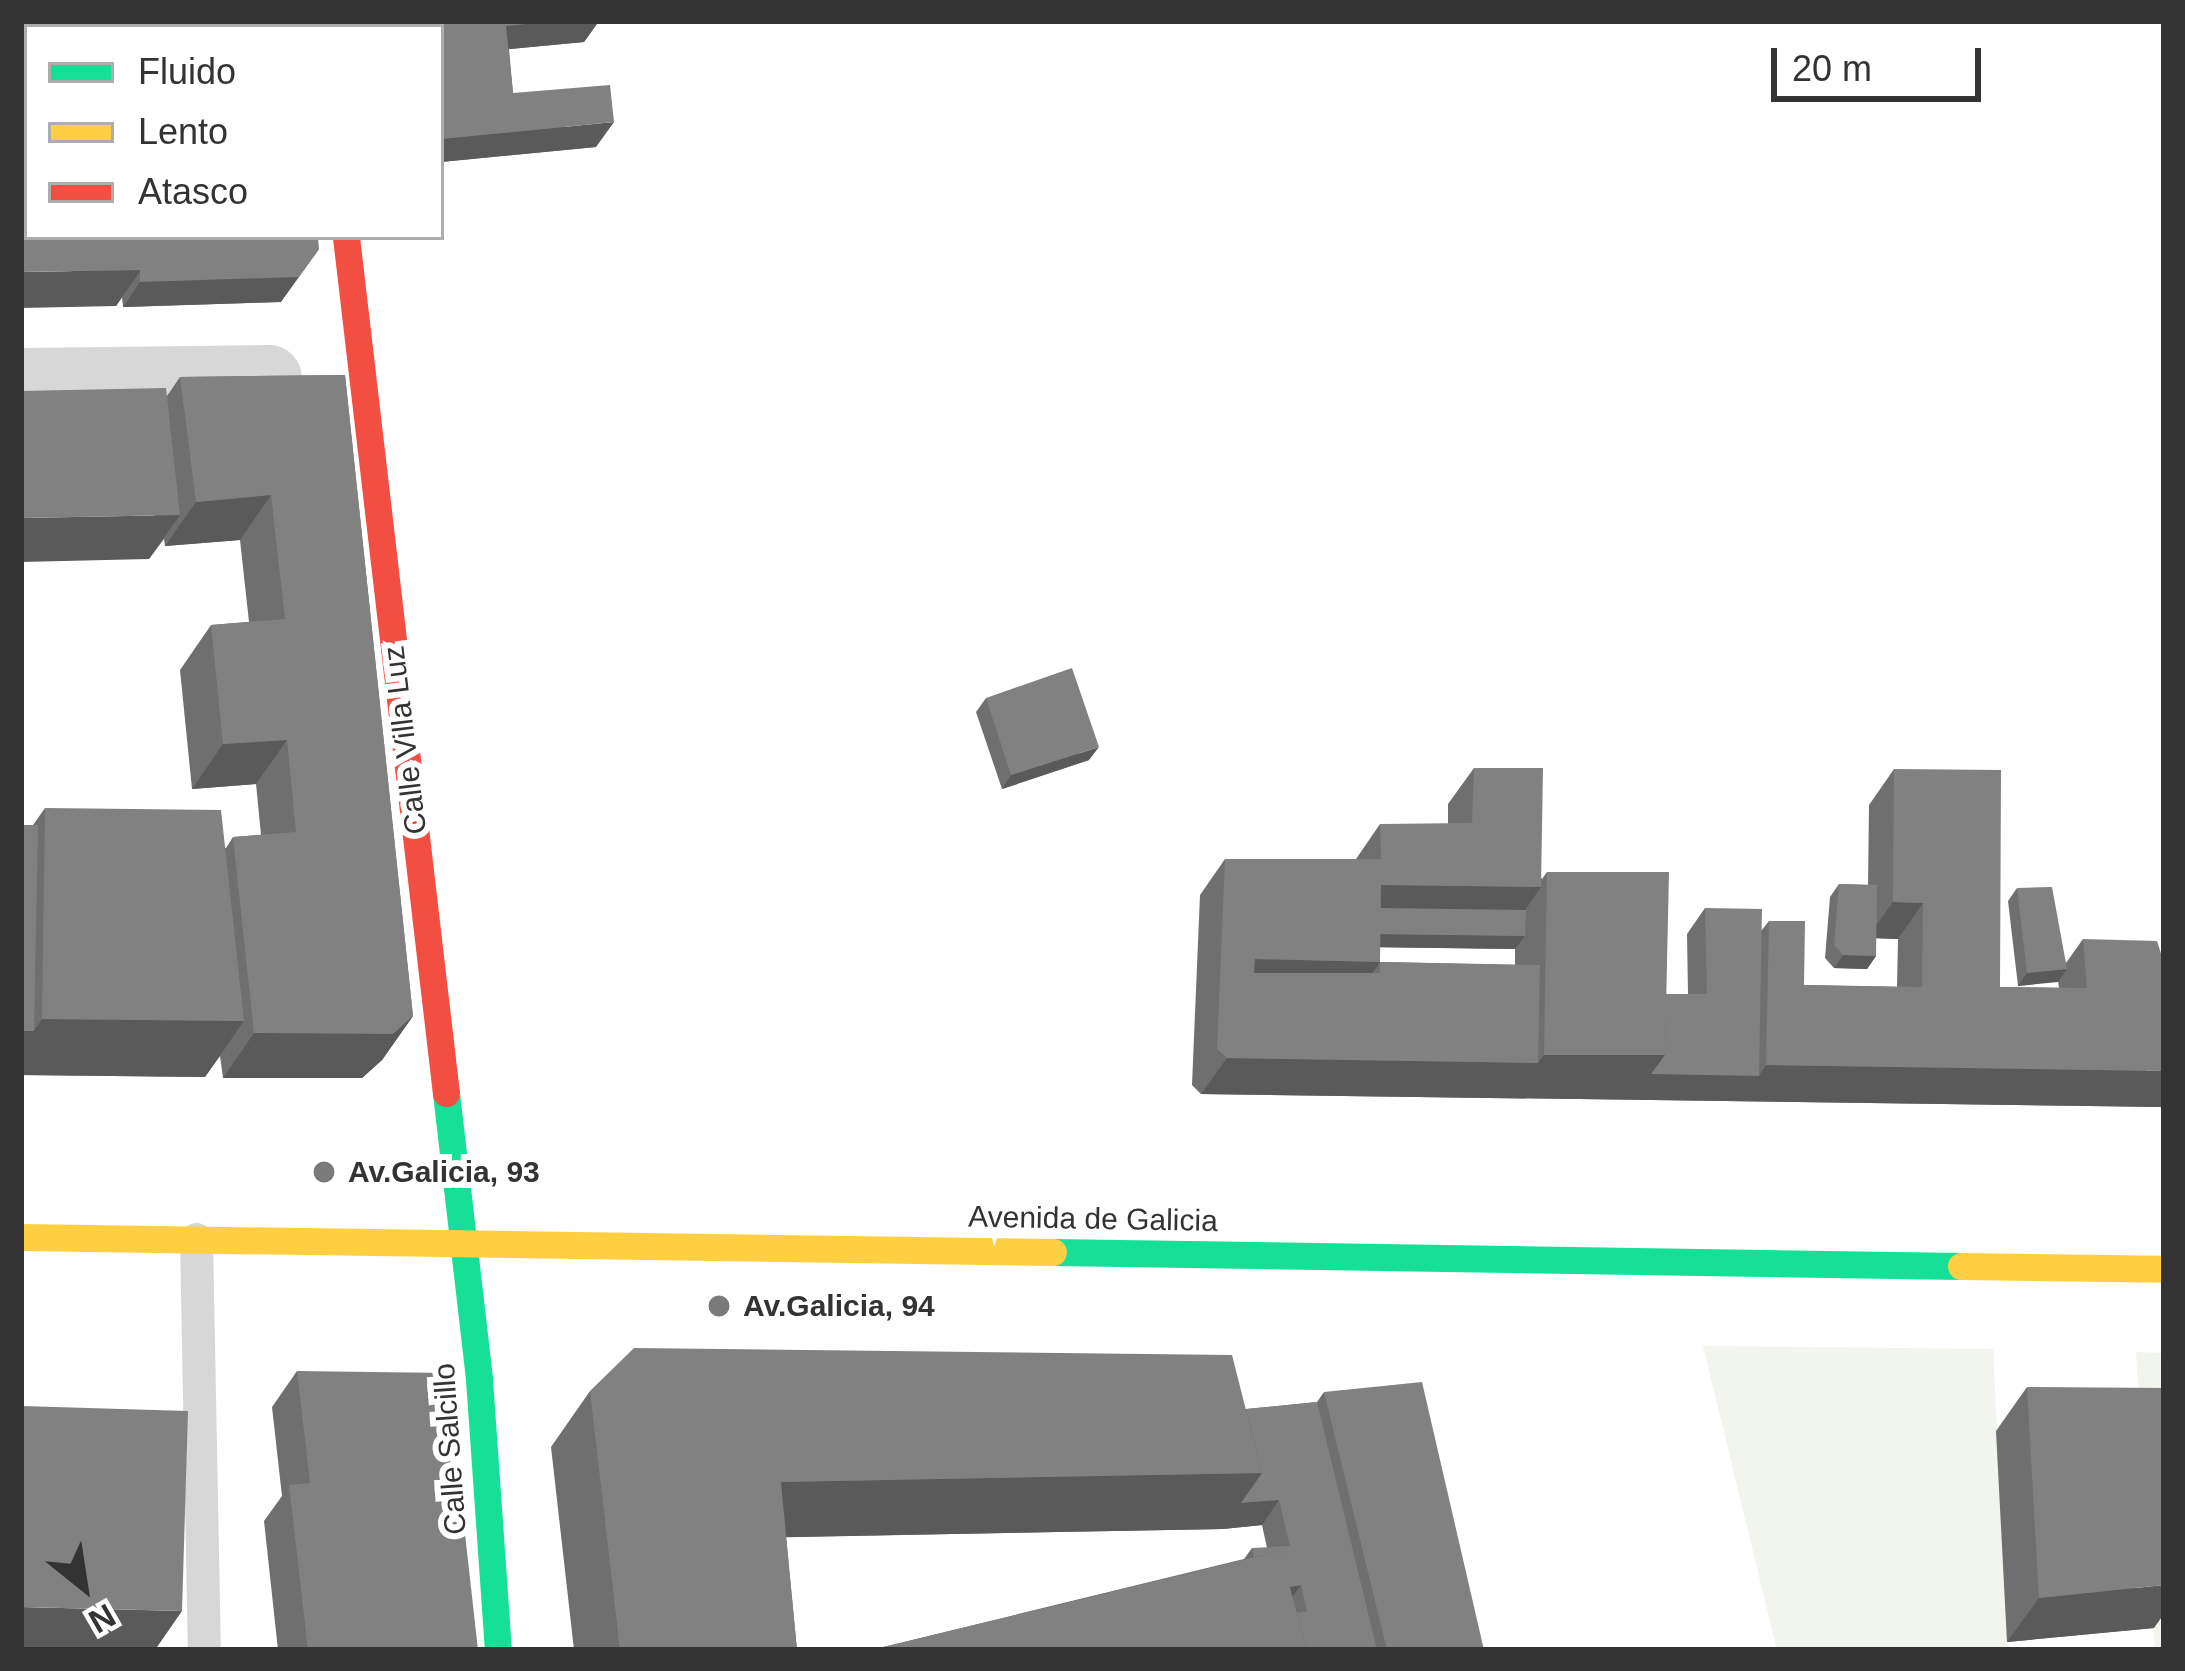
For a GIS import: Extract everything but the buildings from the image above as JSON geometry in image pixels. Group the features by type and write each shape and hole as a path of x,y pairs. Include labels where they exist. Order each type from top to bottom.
{"main road":[{"name":"Calle Villa Luz","path":"346,240 463,1243"},
{"name":"Avenida de Galicia","path":"21,1237 2164,1269"},
{"name":"Calle Salcillo","path":"463,1243 498,1650"}],"street":[{"path":"21,380 363,377"}],"lane":[{"path":"196,1239 189,1436 204,1650"}],"shaded area":[{"path":"1703,1346 1993,1349 2008,1650 1777,1650"},
{"path":"2136,1352 2164,1353 2164,1650 2155,1650"}],"traffic: fast":[{"path":"446,1093 479,1379 498,1650"},
{"path":"1053,1252 1961,1266"}],"traffic: slow":[{"path":"21,1237 1053,1252"},
{"path":"1961,1266 2164,1269"}],"traffic: jam":[{"path":"346,240 446,1093"}],"place":[{"name":"Av.Galicia, 93","path":"324,1172"},
{"name":"Av.Galicia, 94","path":"719,1306"}]}
